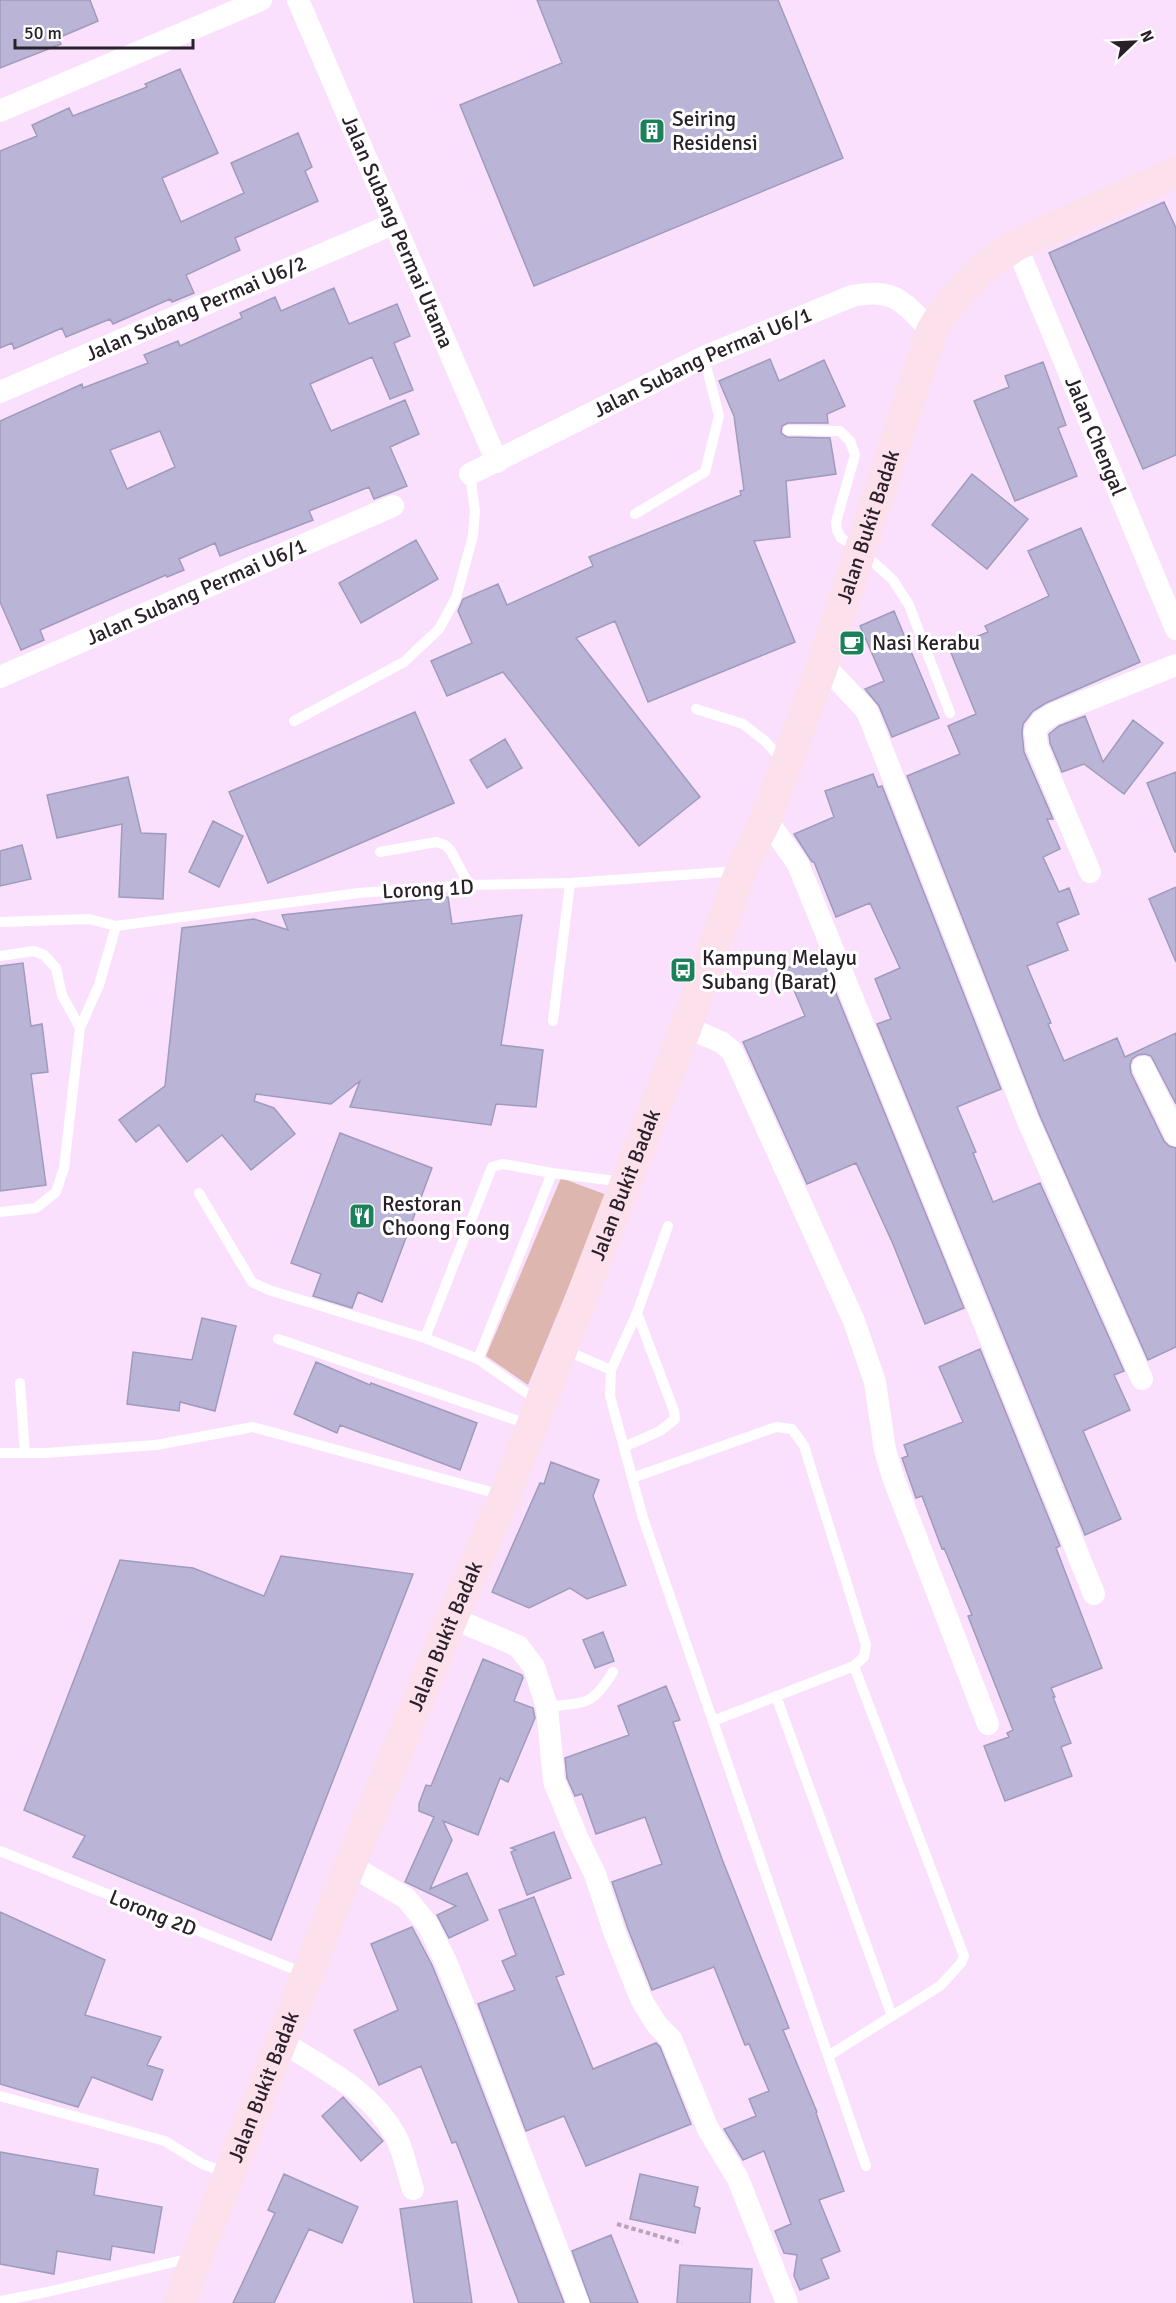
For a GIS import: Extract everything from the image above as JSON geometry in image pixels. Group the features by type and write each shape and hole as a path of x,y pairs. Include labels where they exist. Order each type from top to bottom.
{"main road":[{"name":"Jalan Bukit Badak","path":"180,2300 350,1865 505,1496 686,1027 741,870 766,819 823,664 932,331 946,308 988,264 1016,245 1175,176"}],"street":[{"path":"0,111 261,0"},
{"name":"Jalan Subang Permai Utama","path":"298,0 497,462"},
{"name":"Jalan Subang Permai U6/2","path":"0,392 393,224"},
{"name":"Jalan Chengal","path":"1016,245 1176,629"},
{"name":"Jalan Subang Permai U6/1","path":"470,474 704,357 852,296 871,292 893,295 932,331"},
{"name":"Jalan Subang Permai U6/1","path":"0,677 393,506"},
{"path":"823,664 867,711 1028,1121 1142,1379"},
{"path":"1090,872 1037,747 1035,731 1041,722 1053,714 1176,665"},
{"path":"766,819 798,864 1094,1594"},
{"path":"686,1027 721,1042 732,1051 854,1321 875,1382 885,1450 894,1480 988,1724"},
{"path":"1143,1067 1176,1135"},
{"path":"452,1618 519,1646 534,1667 547,1707 554,1781 595,1874 615,1934 642,2001 657,2025 671,2039 708,2129 738,2180 787,2303"},
{"path":"350,1865 406,1898 428,1925 466,2011 578,2303"},
{"path":"281,2041 358,2091 377,2109 396,2136 413,2188"}],"lane":[{"path":"635,514 705,472 719,416 704,357"},
{"path":"788,430 840,431 850,441 855,455 836,522 837,530 841,538 859,549 893,580 909,605 950,712"},
{"path":"294,721 404,662 440,629 456,598 473,536 475,511 470,474"},
{"path":"696,709 743,724 765,741 786,763"},
{"path":"380,852 436,842 445,845 451,851 469,885"},
{"name":"Lorong 1D","path":"116,926 359,893 469,885 570,883 741,870"},
{"path":"553,1021 570,883"},
{"path":"0,922 89,919 116,926 99,985 80,1028 64,1168 56,1192 36,1208 0,1212"},
{"path":"0,956 34,951 44,955 56,968 62,995 80,1028"},
{"path":"425,1338 492,1167 503,1164 552,1173 627,1182"},
{"path":"478,1359 552,1173"},
{"path":"199,1193 252,1282 269,1290 425,1338 478,1359 536,1414"},
{"path":"668,1226 637,1313 611,1370 610,1396 643,1518 866,2166"},
{"path":"624,1447 660,1431 675,1419 675,1411 637,1313"},
{"path":"278,1339 536,1414"},
{"path":"562,1348 611,1370"},
{"path":"20,1383 25,1453"},
{"path":"0,1453 156,1445 253,1427 505,1496"},
{"path":"632,1478 776,1427 792,1429 804,1446 866,1646 864,1656 854,1666 713,1721"},
{"path":"828,2056 940,1986 961,1963 964,1956 854,1666"},
{"path":"547,1707 588,1701 600,1692 613,1672"},
{"path":"776,1696 892,2016"},
{"name":"Lorong 2D","path":"0,1851 306,1974"},
{"path":"1,2099 165,2141 202,2164 229,2174"},
{"path":"0,2301 197,2256"}],"path":[{"path":"617,2224 682,2243"}],"shaded area":[{"path":"561,1178 607,1195 528,1385 486,1356"}],"building":[{"path":"0,0 90,0 98,21 58,38 61,44 0,68"},
{"name":"Seiring Residensi","path":"537,0 778,0 843,158 534,286 460,105 562,63"},
{"path":"180,69 218,153 162,178 181,222 244,193 231,163 298,133 312,167 305,171 318,201 235,238 240,250 186,275 194,293 172,302 170,299 113,324 110,319 66,337 62,328 14,349 12,343 0,348 0,151 37,136 32,125 69,108 73,116 147,87 145,84"},
{"path":"1164,202 1176,228 1176,455 1143,469 1049,253"},
{"path":"334,288 349,324 397,304 410,336 394,343 413,390 390,399 372,357 310,384 331,431 405,400 419,434 390,447 407,486 374,499 369,487 309,511 313,520 220,556 215,543 179,559 184,570 167,577 166,575 40,630 44,640 21,650 0,602 0,421 82,384 83,388 148,363 144,355 178,341 180,346 242,318 240,313 275,297 281,311","holes":["160,431 175,467 127,489 110,450"]},
{"path":"770,359 779,381 824,360 845,406 827,414 828,423 788,423 782,426 781,433 787,437 830,438 836,474 786,481 790,537 754,541 795,642 648,702 615,621 576,638 700,797 639,846 503,672 447,696 431,661 472,643 458,611 463,599 498,584 507,605 593,566 589,557 741,495 740,491 744,490 734,416 719,381"},
{"path":"1043,362 1066,425 1058,428 1077,476 1015,501 974,401 1009,387 1005,376"},
{"path":"972,474 1028,519 987,569 932,525"},
{"path":"1081,528 1140,662 1046,703 1033,711 1023,724 1024,752 1053,819 1047,819 1060,849 1043,857 1059,892 1069,888 1079,914 1057,923 1068,950 1027,966 1064,1061 1117,1038 1125,1057 1176,1033 1176,1104 1151,1056 1138,1055 1132,1059 1130,1065 1131,1073 1164,1141 1176,1148 1176,1347 1148,1360 1040,1116 907,776 960,754 948,726 976,714 949,648 988,632 985,626 1049,596 1028,551"},
{"path":"416,540 438,579 361,623 339,583"},
{"path":"894,611 939,718 892,737 879,706 865,689 884,681 860,626"},
{"path":"415,712 454,803 268,883 229,792"},
{"path":"1085,716 1103,762 1133,720 1163,743 1124,794 1084,764 1062,772 1050,743 1049,734 1059,726"},
{"path":"505,739 522,768 487,788 470,760"},
{"path":"1176,772 1176,852 1175,852 1147,783"},
{"path":"873,774 878,787 882,786 1001,1089 957,1107 976,1152 973,1153 993,1202 1040,1183 1124,1371 1114,1375 1130,1410 1083,1431 1121,1519 1085,1535 877,1024 891,1019 875,979 900,968 870,903 836,917 814,862 794,834 834,817 825,791"},
{"path":"128,777 141,833 166,834 163,899 119,897 122,824 57,838 47,795"},
{"path":"213,821 243,836 219,887 189,872"},
{"path":"22,845 31,879 0,886 0,851"},
{"path":"1176,887 1176,962 1149,899"},
{"path":"448,897 452,924 522,915 501,1045 543,1050 536,1107 496,1104 491,1125 350,1107 360,1081 331,1104 256,1094 254,1101 274,1108 295,1134 251,1170 222,1135 187,1162 159,1125 136,1142 119,1120 165,1086 182,928 254,919 288,930 282,915"},
{"path":"820,954 964,1308 925,1324 893,1244 856,1163 807,1184 743,1042 805,1016 785,969"},
{"path":"23,963 31,1026 42,1024 48,1072 31,1074 46,1185 0,1191 0,966"},
{"name":"Restoran Choong Foong","path":"340,1133 432,1168 382,1302 358,1292 352,1308 313,1296 321,1274 291,1263"},
{"path":"202,1318 236,1326 215,1411 180,1402 179,1411 127,1404 133,1352 192,1360"},
{"path":"980,1349 1060,1546 1056,1548 1102,1668 1051,1688 1071,1743 1061,1747 1072,1776 1005,1801 984,1746 1009,1737 1007,1733 1013,1730 968,1616 972,1615 944,1548 942,1549 922,1496 916,1498 902,1458 908,1456 904,1445 963,1422 939,1367"},
{"path":"316,1362 370,1385 371,1383 477,1423 460,1470 340,1425 337,1433 294,1414"},
{"path":"551,1462 599,1480 593,1496 626,1585 587,1599 570,1588 529,1608 492,1592 540,1483 544,1484"},
{"path":"281,1556 413,1574 271,1940 73,1857 85,1836 24,1810 120,1560 193,1568 264,1596"},
{"path":"603,1632 614,1661 595,1668 583,1640"},
{"path":"483,1659 522,1675 523,1678 514,1701 533,1708 535,1718 508,1782 500,1778 478,1835 443,1821 452,1840 430,1889 467,1873 488,1920 449,1938 437,1915 456,1906 405,1882 434,1817 419,1811 419,1804 426,1785 431,1786"},
{"path":"666,1686 680,1720 673,1722 722,1859 789,2028 783,2030 817,2112 844,2191 819,2200 840,2251 821,2259 829,2278 800,2290 794,2276 797,2255 784,2253 775,2231 791,2224 764,2151 743,2160 724,2129 756,2116 749,2099 769,2091 749,2044 745,2045 714,1967 652,1990 612,1882 662,1864 645,1817 596,1834 582,1794 575,1796 567,1778 565,1758 629,1735 618,1706"},
{"path":"554,1832 571,1878 527,1895 511,1852 516,1850 511,1848"},
{"path":"534,1897 564,1974 556,1977 593,2069 656,2043 660,2047 691,2124 586,2166 564,2116 526,2131 478,2004 515,1990 502,1961 516,1955 499,1910"},
{"path":"0,1912 105,1960 85,2015 161,2037 147,2065 163,2070 152,2100 92,2077 78,2107 0,2084"},
{"path":"412,1927 432,1965 457,2026 564,2303 519,2303 456,2142 452,2143 421,2066 379,2085 354,2030 398,2010 371,1944"},
{"path":"343,2097 383,2141 361,2161 322,2116"},
{"path":"0,2152 98,2169 94,2195 162,2207 154,2253 112,2246 110,2260 57,2251 54,2274 0,2264"},
{"path":"284,2174 358,2207 342,2243 309,2229 274,2303 233,2303 275,2213 268,2210"},
{"path":"640,2174 698,2187 694,2206 700,2208 695,2233 630,2219"},
{"path":"457,2201 472,2303 414,2303 400,2209"},
{"path":"611,2235 638,2303 591,2303 572,2251"},
{"path":"680,2265 752,2269 750,2303 677,2303"}],"place":[{"name":"Seiring Residensi","path":"652,131"},
{"name":"Nasi Kerabu","path":"852,643"},
{"name":"Kampung Melayu Subang (Barat)","path":"683,970"},
{"name":"Restoran Choong Foong","path":"362,1216"}]}
